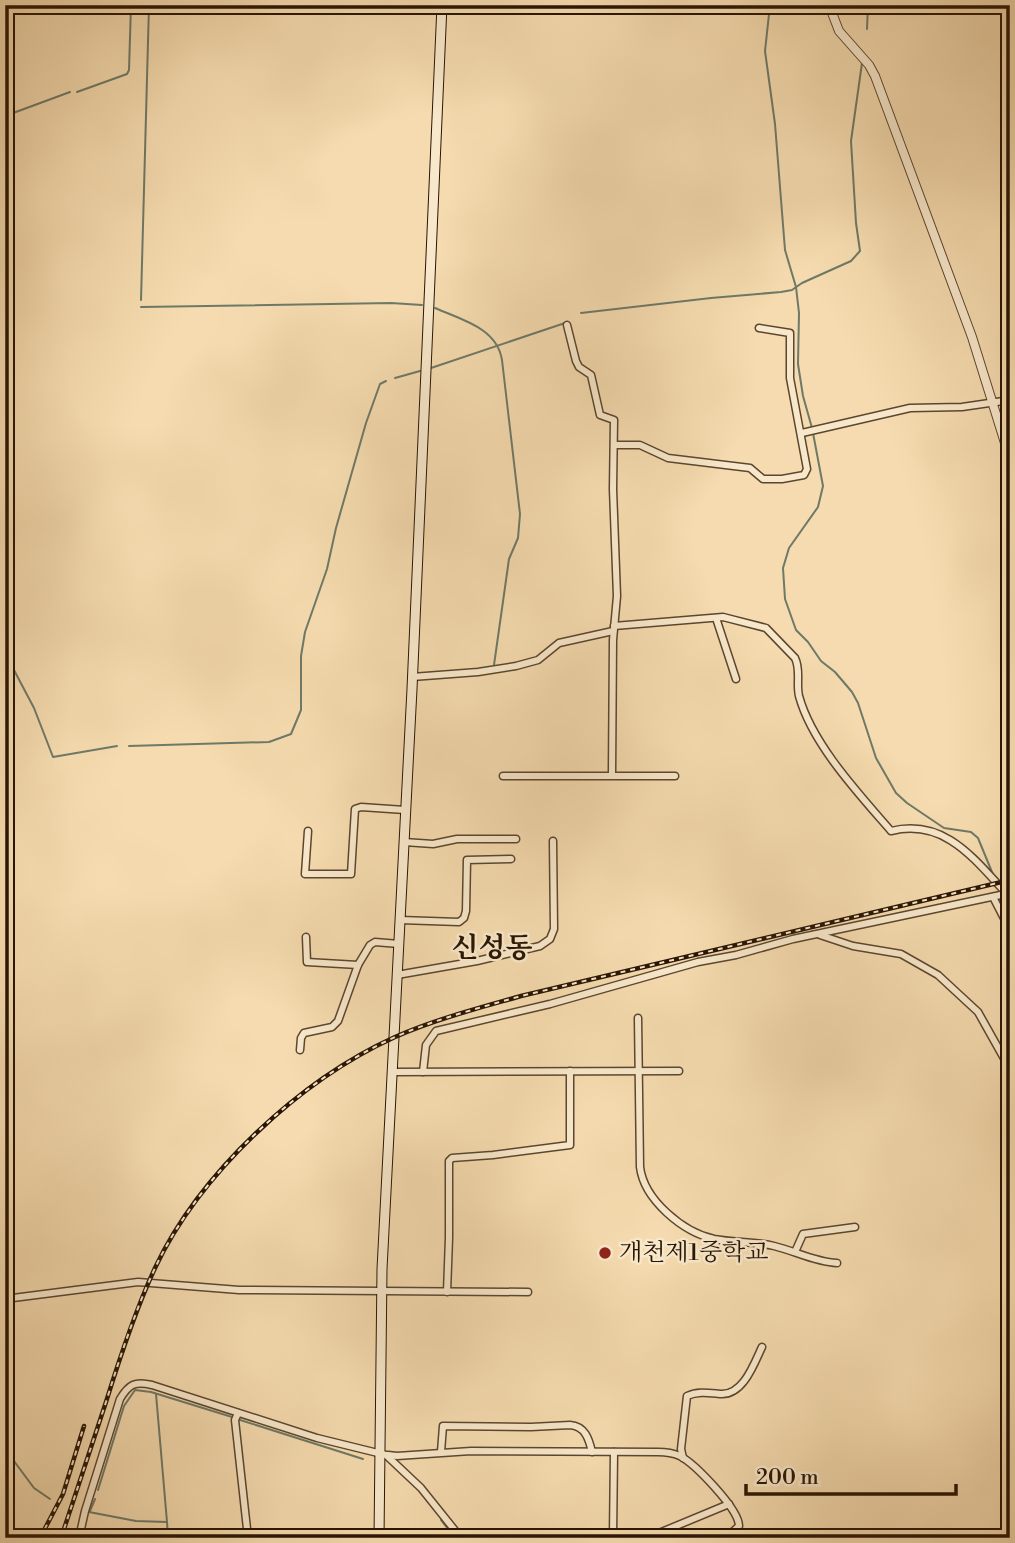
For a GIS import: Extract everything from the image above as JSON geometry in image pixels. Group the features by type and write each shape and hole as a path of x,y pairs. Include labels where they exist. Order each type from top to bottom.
{"main road":[{"path":"380,1538 382,1292 442,5"}],"street":[{"path":"829,5 839,31 869,65 875,76 972,337 1010,459"},
{"path":"567,325 576,361 579,367 591,375 600,415 614,419 613,489 617,596 614,628 612,774"},
{"path":"615,445 640,445 668,458 750,468 758,477 771,480 806,473 802,433 790,378 789,333 759,328"},
{"path":"802,433 901,410 962,407 1010,400"},
{"path":"412,677 516,666 538,660 559,643 614,628 723,617 766,628 798,663 799,695 841,775 891,831 915,827 937,832 968,854 1008,893"},
{"path":"716,618 736,679"},
{"path":"503,776 674,776"},
{"path":"308,831 305,874 351,874 355,810 361,807 405,810"},
{"path":"404,842 433,844 457,839 516,839"},
{"path":"397,975 477,961 546,943 554,929 554,841"},
{"path":"400,920 459,922 466,911 467,860 511,859"},
{"path":"423,1072 426,1045 436,1031 550,1004 698,962 1008,893"},
{"path":"993,897 1010,930"},
{"path":"818,934 853,946 901,954 938,975 978,1012 1010,1069"},
{"path":"306,937 307,962 358,965"},
{"path":"300,1050 304,1033 332,1027 338,1021 358,965 370,945 375,942 399,944"},
{"path":"638,1018 640,1167 641,1177 653,1199 673,1217 712,1238 763,1244 837,1263"},
{"path":"447,1292 449,1161 452,1158 570,1145 570,1071"},
{"path":"393,1072 680,1071"},
{"path":"795,1252 803,1234 855,1227"},
{"path":"5,1299 138,1282 239,1290 528,1292"},
{"path":"683,1458 681,1449 687,1395 706,1392 729,1394 735,1391 743,1382 762,1347"},
{"path":"79,1538 120,1399 130,1384 135,1382 152,1385 237,1416 397,1456 441,1452 658,1452 683,1458 737,1514 739,1526 726,1538"},
{"path":"237,1416 248,1538"},
{"path":"441,1452 443,1426 570,1425 584,1431 592,1452"},
{"path":"613,1538 614,1452"},
{"path":"382,1453 421,1488 461,1538"},
{"path":"647,1538 729,1504"},
{"path":"1004,1538 1010,1526"}],"waterway":[{"path":"77,92 127,74 131,5"},
{"path":"141,300 149,5"},
{"path":"770,5 765,51 775,124 785,250 796,287 799,313 798,364 812,428"},
{"path":"867,29 868,5"},
{"path":"581,313 792,290 851,261 860,251 851,141 862,63"},
{"path":"5,116 70,92"},
{"path":"141,307 391,303 422,305"},
{"path":"435,308 477,326 493,340 502,360 520,514 518,538 509,559 494,665"},
{"path":"431,368 565,323"},
{"path":"395,378 420,371"},
{"path":"129,746 269,742 291,734 301,710 301,656 305,632 327,569 366,423 380,384 386,381"},
{"path":"813,433 823,486 818,507 789,548 783,568 785,599 796,630 821,661 835,672 852,692 876,758 896,793 944,828 971,832 978,838 994,877"},
{"path":"5,653 34,708 53,757 117,746"},
{"path":"1003,898 1010,917"},
{"path":"98,1490 124,1406 135,1390 151,1392 232,1417"},
{"path":"156,1394 167,1522"},
{"path":"237,1419 363,1459"},
{"path":"5,1449 34,1488 50,1499"},
{"path":"90,1511 95,1499"},
{"path":"89,1512 136,1521 167,1522 168,1538"},
{"path":"441,1520 455,1538"}],"railway":[{"path":"61,1538 134,1317 155,1268 174,1233 226,1164 289,1104 324,1078 359,1055 395,1037 521,996 1010,880"},
{"path":"40,1538 63,1494 84,1426"}],"place":[{"name":"개천제1중학교","path":"605,1253"}],"district":[{"name":"신성동","path":"492,948"}]}
